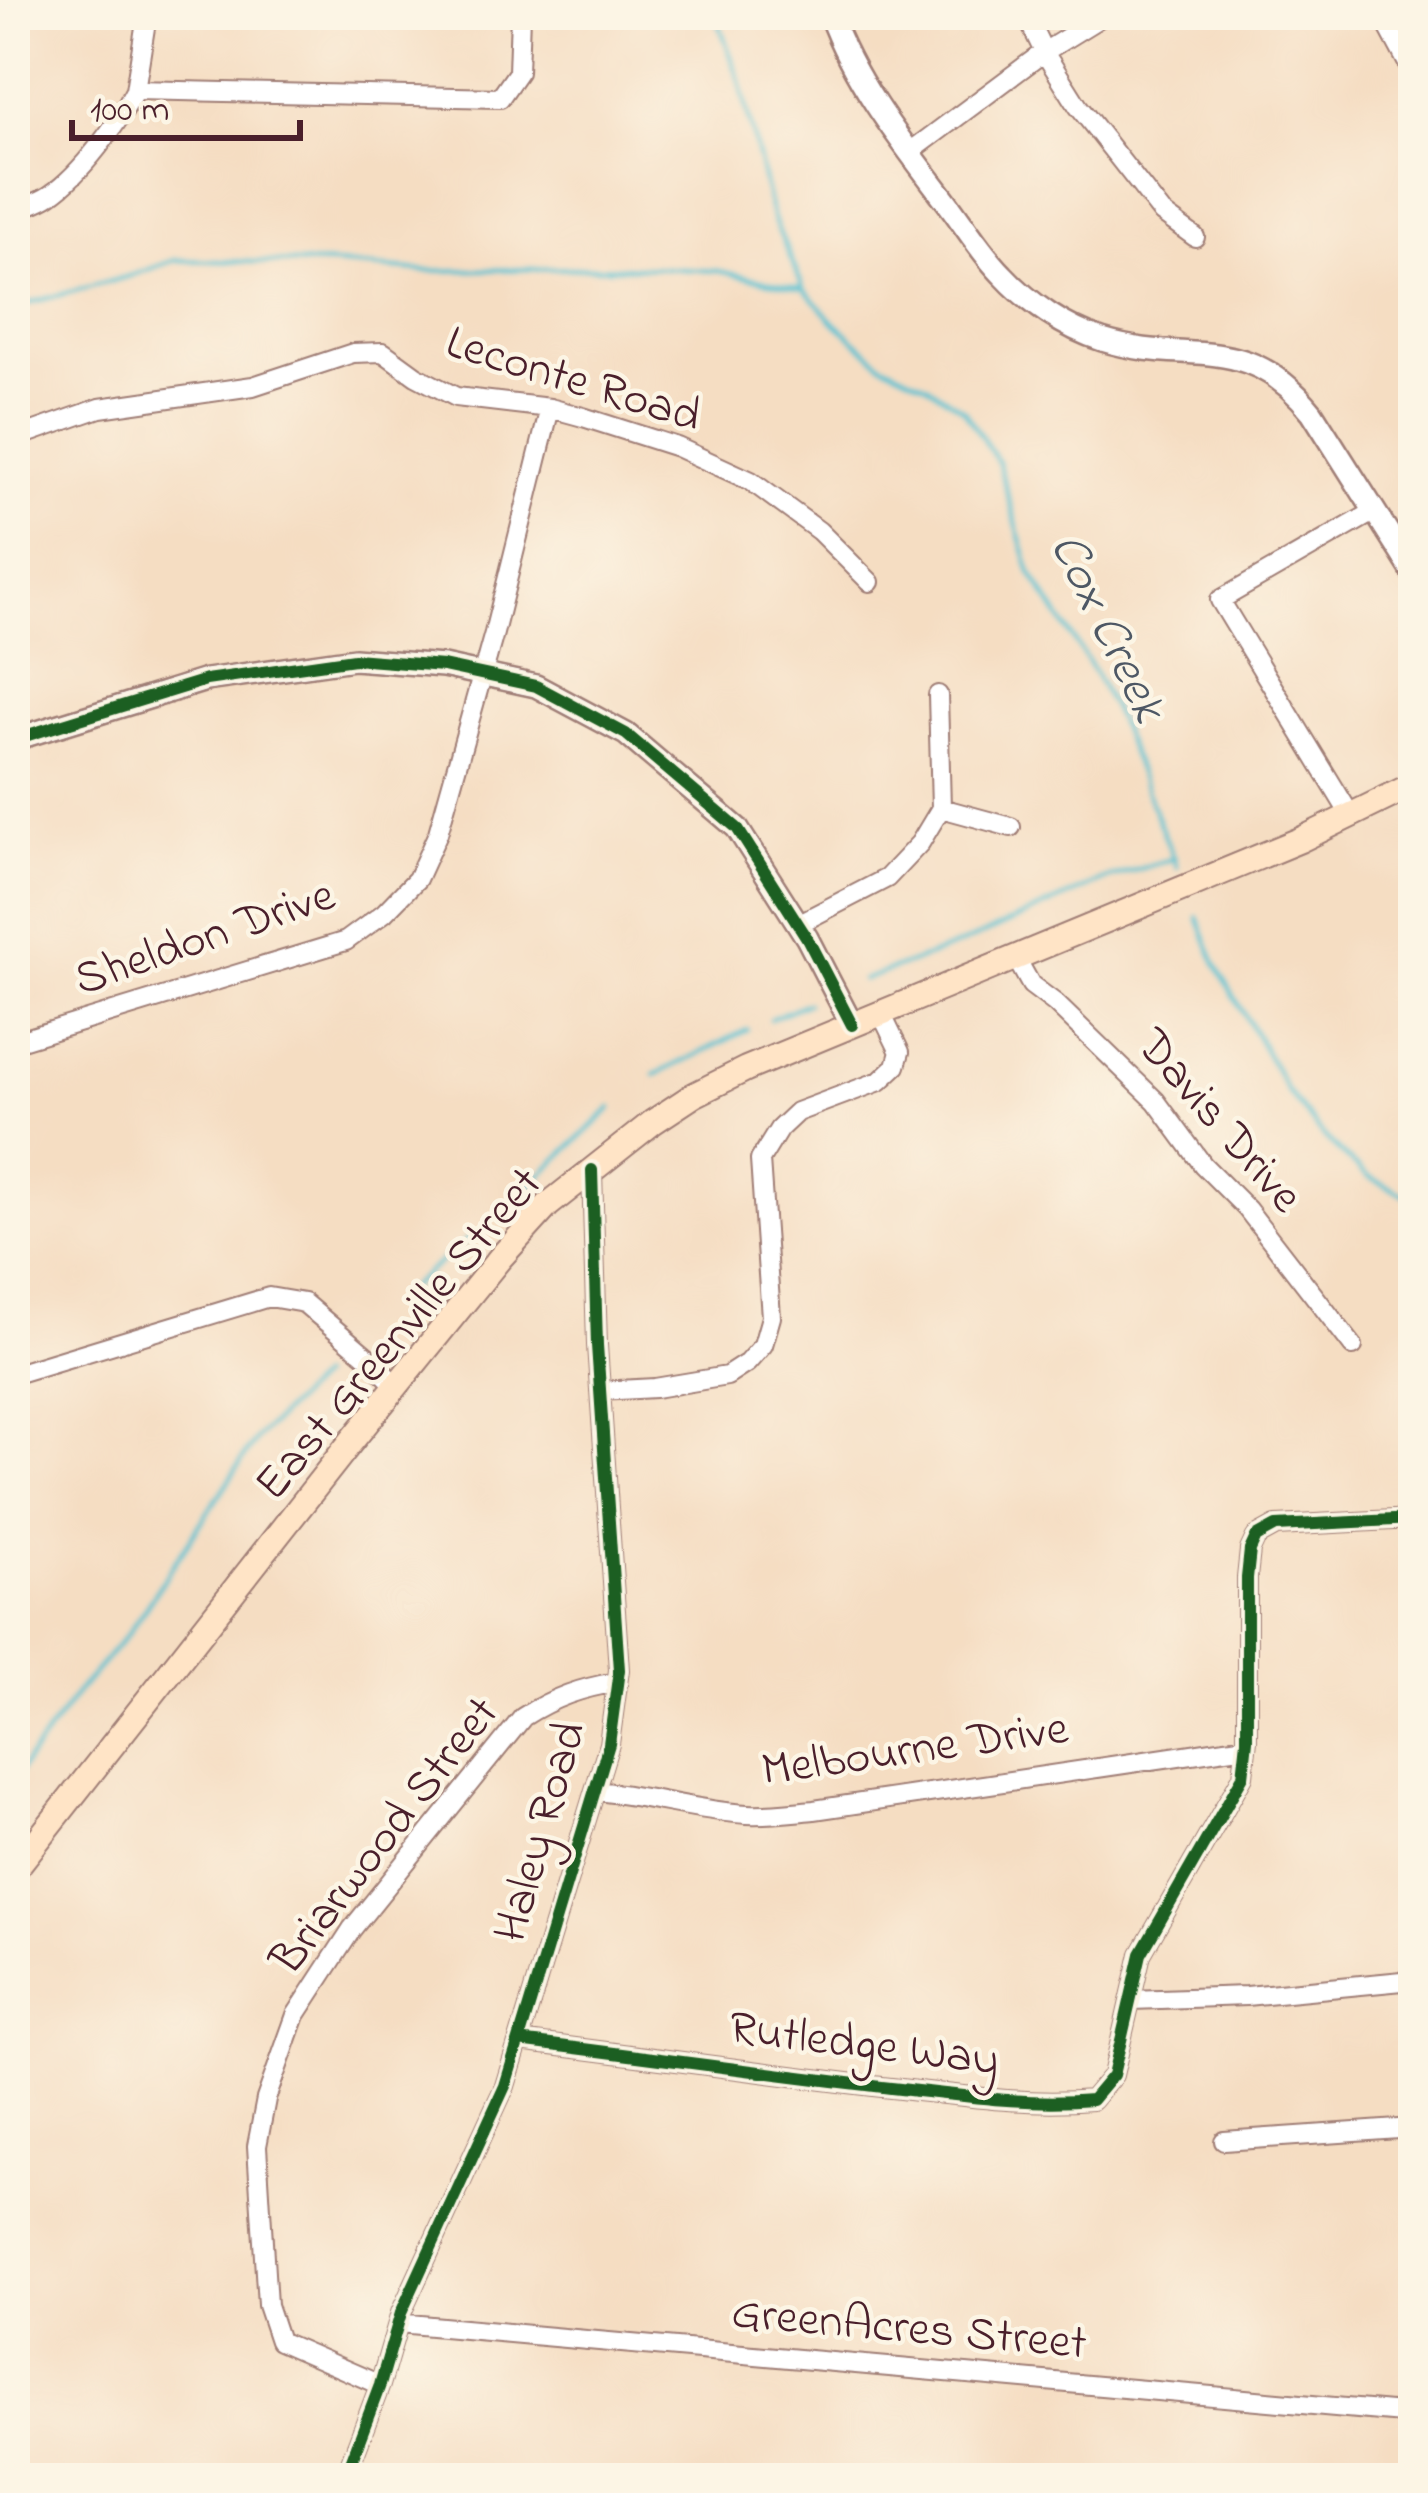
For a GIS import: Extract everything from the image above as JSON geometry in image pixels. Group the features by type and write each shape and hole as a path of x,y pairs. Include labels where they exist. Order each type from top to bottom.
{"main road":[{"name":"East Greenville Street","path":"15,1869 511,1246 548,1205 653,1121 746,1069 1300,840 1413,785"}],"street":[{"path":"15,211 50,195 114,128 135,90 147,15"},
{"path":"135,90 500,98 518,72 520,15"},
{"path":"830,15 855,69 1001,274 1064,324 1124,345 1232,356 1274,374 1312,412 1413,572"},
{"path":"1026,15 1078,106 1162,213 1195,237"},
{"path":"910,152 1044,52 1104,15"},
{"path":"1382,15 1413,74"},
{"name":"Leconte Road","path":"15,438 100,408 253,386 353,353 383,352 456,397 550,408 677,447 751,482 819,531 870,583"},
{"name":"Sheldon Drive","path":"15,1042 346,941 384,913 417,879 438,833 550,408"},
{"path":"1351,816 1220,600 1375,512"},
{"path":"15,740 206,680 354,659 442,666 536,686 626,734 737,827 853,1025"},
{"path":"798,924 887,878 920,843 941,808 938,695"},
{"path":"941,808 1011,827"},
{"name":"Davis Drive","path":"1016,958 1031,985 1156,1101 1353,1346"},
{"path":"600,1390 656,1388 727,1376 763,1345 771,1318 760,1160 796,1112 880,1081 896,1066 900,1052 881,1013"},
{"name":"Haley Road","path":"344,2478 398,2323 505,2086 609,1744 617,1682 592,1170"},
{"path":"15,1374 269,1297 304,1304 396,1386"},
{"name":"Rutledge Way","path":"519,2041 1053,2104 1092,2100 1113,2075 1142,1954 1243,1776 1247,1578 1256,1537 1276,1526 1413,1519"},
{"name":"Briarwood Street","path":"380,2385 278,2341 268,2306 257,2146 266,2099 296,2015 352,1929 523,1718 549,1700 617,1682"},
{"name":"Melbourne Drive","path":"595,1791 750,1814 814,1810 1246,1746"},
{"path":"1131,2000 1246,1996 1413,1980"},
{"path":"1224,2141 1413,2128"},
{"name":"GreenAcres Street","path":"398,2323 1413,2414"}],"waterway":[{"name":"Cox Creek","path":"716,15 740,81 772,216 804,289 881,363 964,410 998,462 1031,573 1095,673 1177,867"},
{"path":"15,311 175,260 422,271 645,267 719,271 804,289"},
{"path":"863,980 959,945 1109,878 1175,858"},
{"name":"Cox Creek","path":"1198,917 1216,964 1288,1092 1326,1139 1368,1177 1413,1199"},
{"path":"770,1019 807,1003"},
{"path":"655,1075 747,1030"},
{"path":"498,1215 612,1108"},
{"path":"410,1287 473,1235"},
{"path":"15,1777 129,1632 256,1439 319,1377"}],"cycle path":[{"path":"15,739 206,680 354,659 443,666 536,686 626,734 737,828 807,938 852,1025"},
{"path":"345,2478 401,2313 505,2086 609,1744 619,1670 597,1345 592,1170"},
{"path":"519,2041 966,2096 1092,2100 1113,2075 1141,1954 1243,1776 1247,1578 1256,1537 1276,1526 1413,1519"}]}
